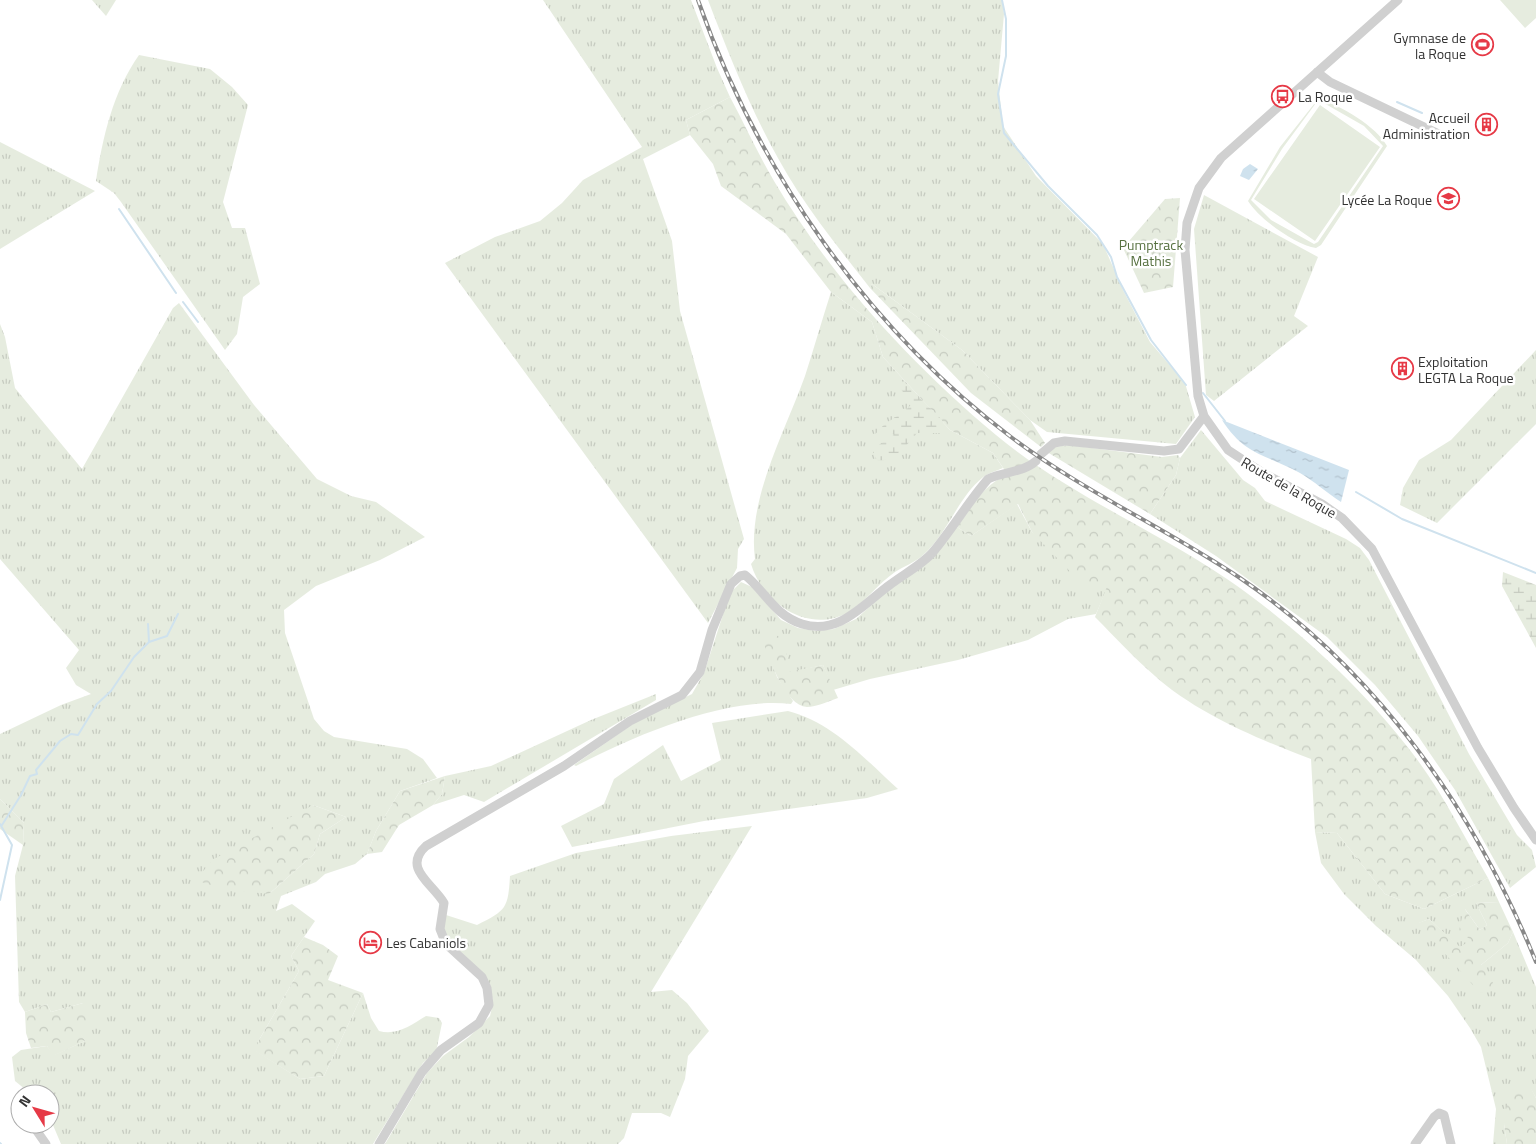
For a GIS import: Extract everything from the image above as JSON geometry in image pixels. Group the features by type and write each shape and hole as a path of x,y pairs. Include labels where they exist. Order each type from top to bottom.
{"street":[{"name":"Route de la Roque","path":"1398,0 1221,158 1198,188 1191,205 1187,223 1185,250 1196,379 1204,416 1228,450 1244,463 1322,504 1342,518 1372,550 1478,748 1514,808 1536,840"},
{"path":"1317,72 1330,82 1443,136"},
{"path":"379,1144 422,1072 441,1050 479,1023 489,1005 487,988 482,977 446,944 440,929 444,903 420,875 415,862 418,854 426,846 564,766 630,721 682,695 700,672 715,620 731,584 740,576 750,579 763,596 787,618 819,627 837,623 854,615 888,586 932,554 988,479 999,473 1029,467 1054,443 1065,441 1164,451 1179,449 1204,416"},
{"path":"1415,1144 1434,1117 1439,1113 1444,1115 1451,1144"}],"green space":[{"path":"92,0 116,0 106,16"},
{"path":"543,0 691,0 730,97 686,120 690,135 643,159 672,241 680,311 744,539 738,549 737,568 708,623 445,263 495,237 540,221 562,203 583,180 642,147"},
{"path":"708,0 1002,0 1004,14 998,81 1003,126 1036,176 1103,244 1123,290 1150,342 1185,383 1195,417 1176,444 1047,432 1030,420 962,350 872,284 870,288 832,240 783,168 748,97"},
{"path":"1500,0 1536,0 1536,18 1525,28"},
{"path":"139,55 210,69 232,87 248,105 223,202 232,228 245,228 260,284 243,297 237,334 225,350 121,202 114,193 96,181 110,115 122,84"},
{"path":"730,97 768,171 796,217 847,285 903,349 964,408 1023,456 1080,493 1227,579 1302,637 1327,659 1373,706 1413,754 1443,799 1488,878 1424,909 1385,894 1337,833 1315,832 1311,759 1250,734 1209,714 1155,676 1095,617 1108,584 1086,588 1032,532 1018,504 971,536 957,527 985,490 1008,475 993,453 950,430 883,357 872,322 831,292 786,234 721,186 713,164 690,135 686,120"},
{"path":"1318,99 1357,117 1375,131 1387,146 1321,245 1316,248 1289,237 1260,216 1248,201 1280,147","holes":["1322,102 1364,126 1383,146 1318,242 1314,244 1271,220 1251,200 1282,149 1316,103"]},
{"path":"1320,105 1380,147 1315,241 1254,199"},
{"path":"0,142 95,191 0,249"},
{"path":"1204,195 1318,257 1294,316 1308,326 1214,401 1206,395 1194,229"},
{"name":"Pumptrack Mathis","path":"1180,198 1173,287 1144,293 1123,248 1165,199"},
{"path":"872,284 962,350 1030,420 1045,443 1041,447 971,393 870,288"},
{"path":"831,292 872,322 883,357 950,430 993,453 1003,468 984,476 973,487 938,538 916,561 889,576 849,612 834,618 819,620 790,612 777,603 766,592 751,564 755,559 754,536 762,489 805,376"},
{"path":"179,303 254,405 317,479 351,496 376,502 425,537 380,560 316,586 284,610 285,633 314,719 324,731 334,737 407,749 423,759 437,778 400,791 376,831 367,854 355,864 325,874 316,882 281,896 276,911 292,904 315,921 291,956 299,971 259,1040 256,1051 300,1079 324,1076 363,993 371,1018 379,1031 398,1031 426,1016 439,1018 442,1023 436,1052 423,1063 373,1144 61,1144 57,1134 60,1134 60,1084 19,1084 15,1081 12,1057 21,1050 47,1046 54,1055 85,1041 79,1032 83,1003 51,1012 47,1004 25,1012 19,1002 15,876 23,845 24,823 0,799 0,734 61,705 91,694 76,685 66,668 79,650 0,559 0,324 5,337 15,388 82,469 173,308","holes":["313,805 346,817 320,834 314,854 269,894"]},
{"path":"1536,350 1536,424 1437,523 1400,505 1403,488 1419,460 1451,440"},
{"path":"903,381 942,420 944,427 940,433 917,433 894,456 889,459 877,460 873,453 874,448 894,435 890,432 876,439 874,437 883,426 904,412 912,403 899,387"},
{"path":"1201,430 1243,480 1255,488 1265,501 1346,539 1360,548 1369,560 1469,754 1517,835 1532,850 1536,867 1510,888 1455,790 1418,736 1375,685 1327,637 1216,556 1150,514 1176,475 1180,458"},
{"path":"1069,445 1162,457 1178,455 1180,458 1176,475 1150,514 1047,452 1055,447"},
{"path":"1017,504 1032,532 1109,584 1096,614 1068,619 1028,640 958,660 870,679 833,690 823,665 788,673 788,658 760,630 777,677 793,701 791,704 766,703 710,712 652,731 576,766 574,765 640,719 692,694 704,673 730,593 741,582 752,587 781,620 798,628 817,631 834,629 856,619 957,527 971,536"},
{"path":"1503,572 1536,585 1536,648 1502,586"},
{"path":"759,630 781,637 788,658 788,672 823,665 838,698 811,707 798,704 783,687 771,663"},
{"path":"656,694 656,700 484,802 464,795 433,805 442,794 445,776 491,766 591,720"},
{"path":"788,711 804,716 833,733 860,754 898,789 867,798 704,821 572,847 561,826 604,804 614,779 663,745 681,781 721,760 712,723"},
{"path":"445,776 442,794 433,805 399,825 382,852 367,854 376,831 400,791"},
{"path":"0,799 24,823 23,845 0,829"},
{"path":"313,805 346,817 320,834 314,854 269,894 223,889 195,880 214,859"},
{"path":"752,826 651,992 672,990 687,1003 709,1031 688,1056 685,1079 670,1117 661,1113 632,1113 624,1138 618,1144 385,1144 427,1073 443,1056 469,1037 490,1016 493,1003 490,984 446,936 443,927 446,915 477,925 495,916 504,907 507,902 510,876 576,853 671,836"},
{"path":"1315,832 1337,833 1385,894 1424,909 1488,878 1499,902 1476,903 1487,925 1480,930 1465,909 1472,940 1460,948 1429,919 1419,923 1481,965 1508,943 1513,932 1536,987 1536,1098 1531,1089 1504,1124 1507,1144 1493,1144 1496,1109 1481,1047 1470,1028 1448,996 1416,960 1376,926 1344,894 1321,863"},
{"path":"1499,902 1513,932 1508,943 1481,965 1493,979 1492,991 1480,993 1418,923 1429,919 1460,947 1471,940 1459,931 1464,908 1480,930 1487,925 1476,903"},
{"path":"304,937 323,945 338,956 328,980 363,993 324,1076 300,1079 255,1051 259,1040 299,971 291,956"},
{"path":"83,1003 96,1021 80,1032 85,1041 53,1056 47,1046 31,1048 26,1033 25,1012 47,1004 51,1012"},
{"path":"1531,1088 1536,1098 1536,1144 1507,1144 1504,1124 1509,1092"}],"water":[{"path":"1250,164 1258,169 1249,180 1240,176 1243,169"},
{"path":"1222,420 1349,470 1341,502 1300,473 1248,448 1239,441"}],"waterway":[{"path":"1002,0 1006,19 1006,56 998,94 1004,133 1048,186 1097,235 1111,257 1117,277 1151,340 1186,385"},
{"path":"1397,102 1422,113"},
{"path":"119,209 176,293"},
{"path":"183,302 198,322"},
{"path":"1203,393 1225,421"},
{"path":"1356,492 1402,519 1536,573"},
{"path":"2,825 21,795 30,776 37,774 36,770 60,741 71,734 78,735 97,704 111,691 134,657 149,642 167,636 178,614"},
{"path":"148,624 149,642"},
{"path":"0,824 12,845 0,900"}],"railway":[{"path":"698,0 722,63 752,124 785,184 823,241 864,295 910,346 959,394 1011,437 1067,475 1183,542 1240,578 1289,615 1335,656 1377,700 1416,748 1451,798 1483,851 1511,906 1536,962"}],"place":[{"name":"Gymnase de la Roque","path":"1482,45"},
{"name":"La Roque","path":"1282,96"},
{"name":"Accueil Administration","path":"1486,125"},
{"name":"Lycée La Roque","path":"1448,199"},
{"name":"Exploitation LEGTA La Roque","path":"1402,369"},
{"name":"Les Cabaniols","path":"370,942"}]}
